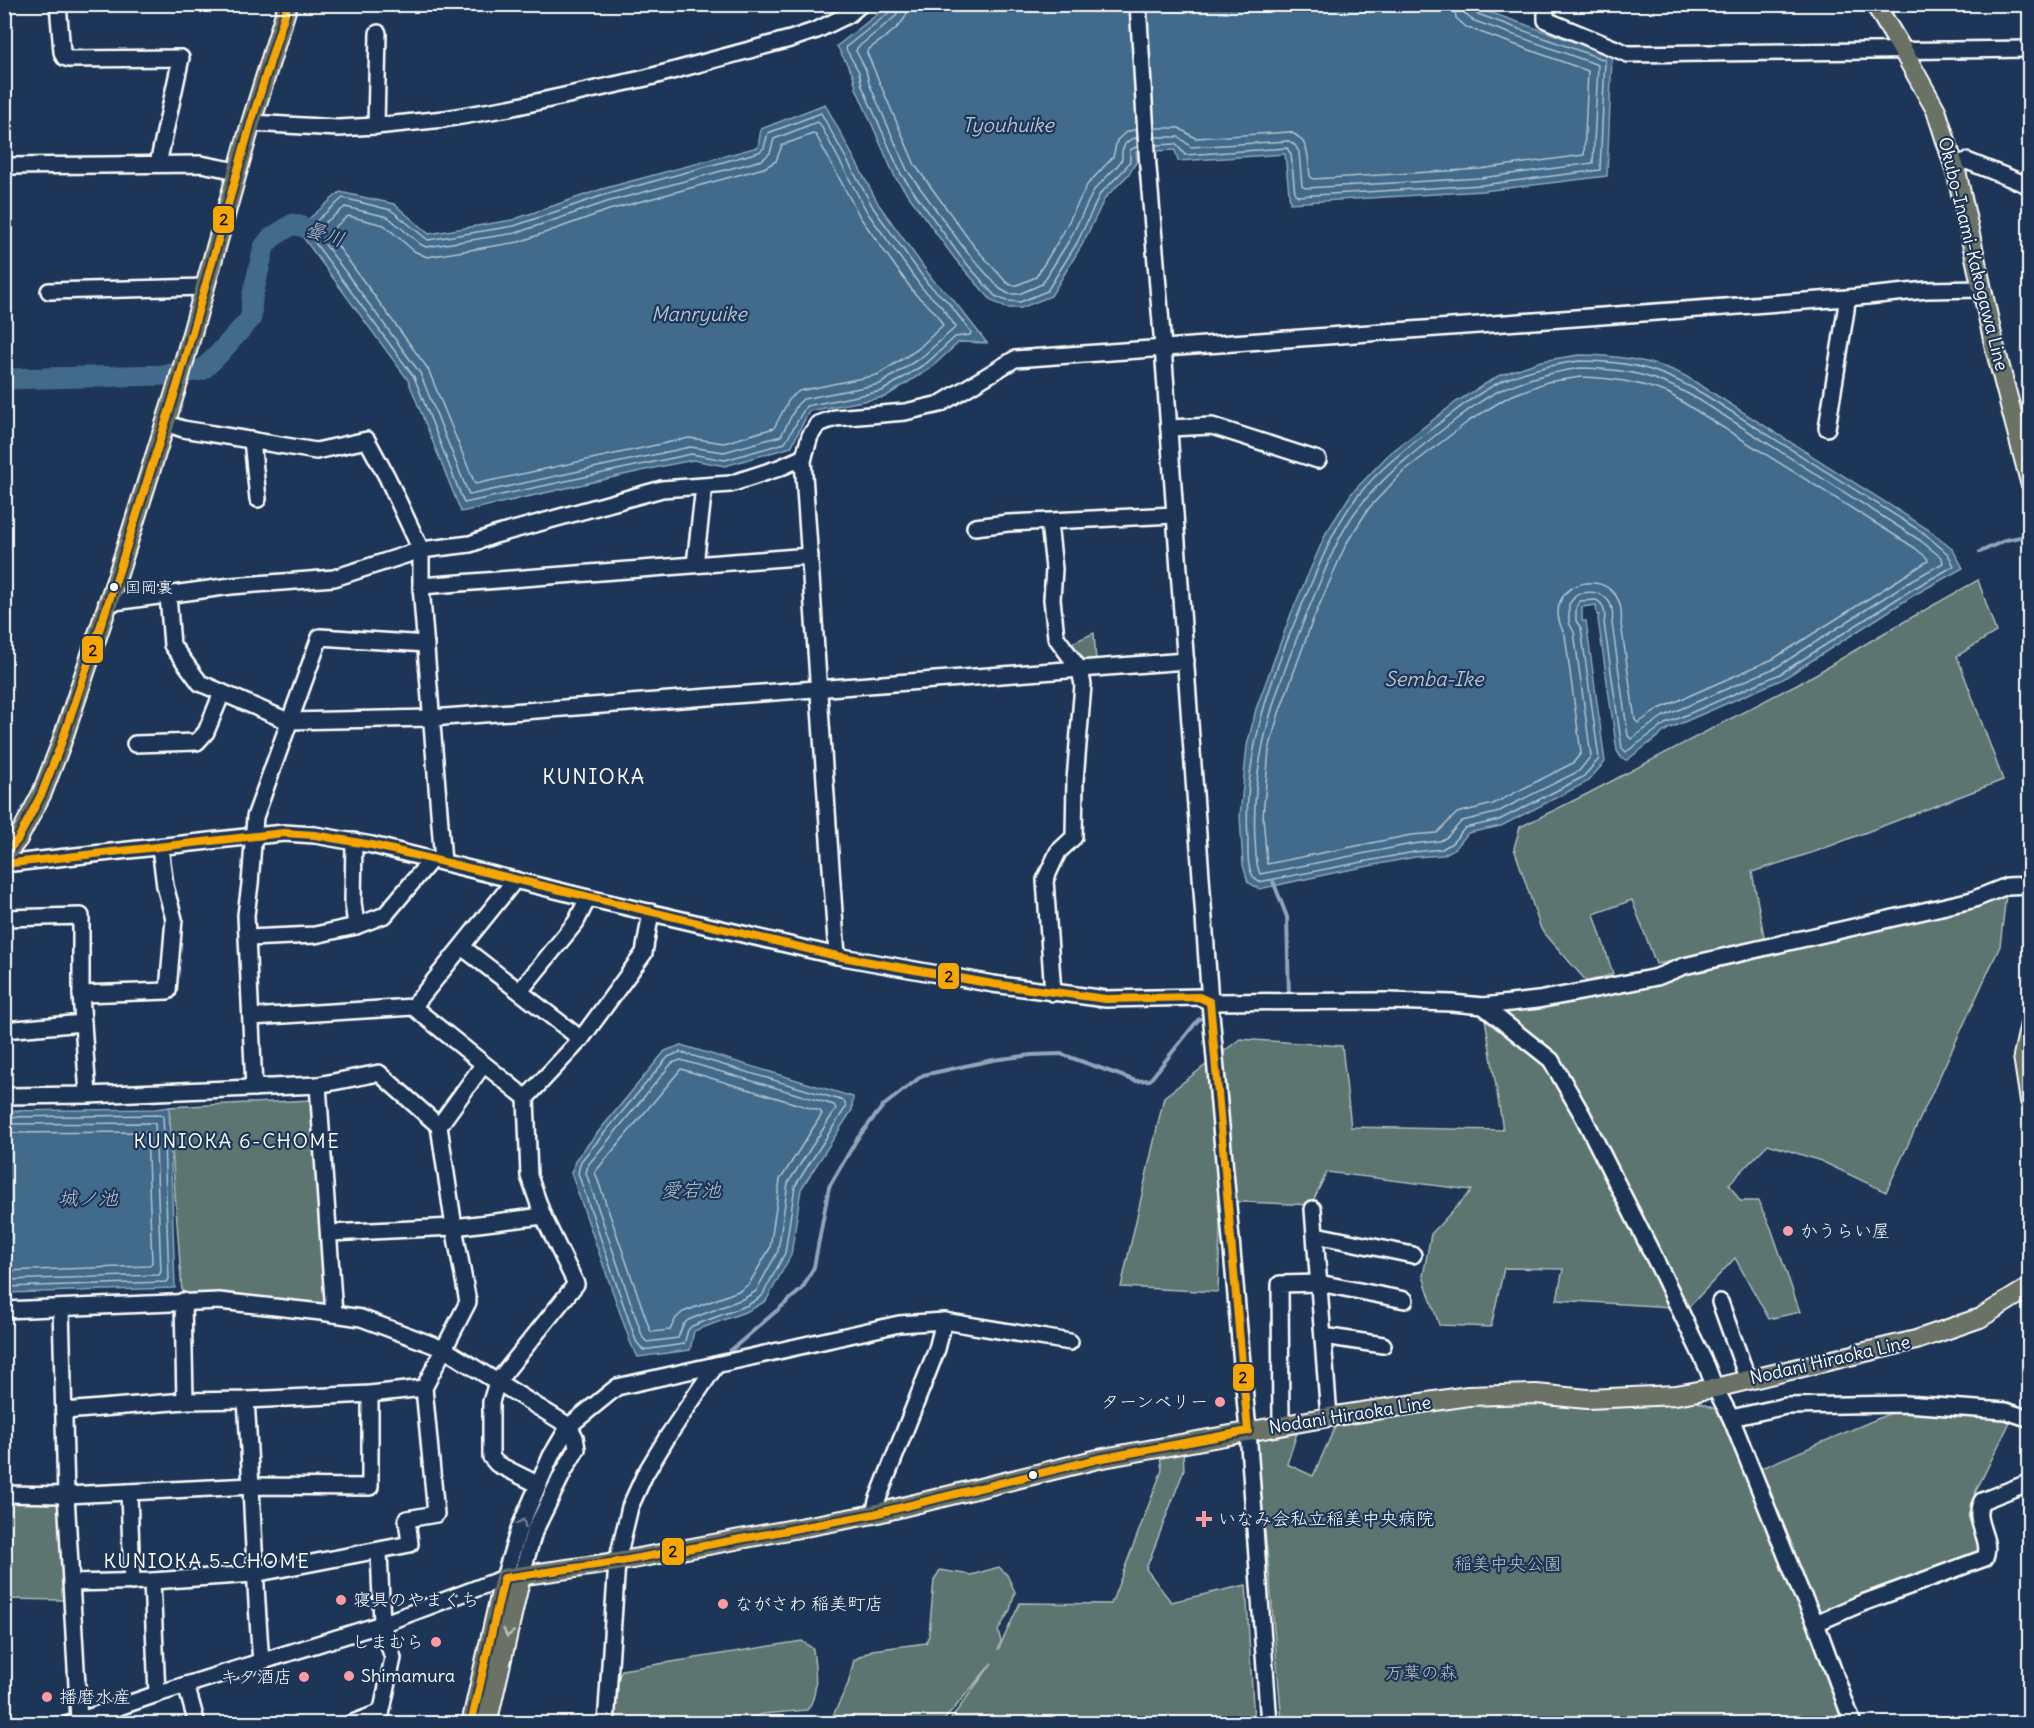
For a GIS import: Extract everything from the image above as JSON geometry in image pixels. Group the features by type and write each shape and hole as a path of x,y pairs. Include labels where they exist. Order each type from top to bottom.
{"main road":[{"path":"4,856 18,838 42,793 61,744 178,383 237,171 288,4"},
{"name":"Okubo-Inami-Kakogawa Line","path":"1875,4 1936,110 1953,165 2030,482"},
{"path":"2030,1024 2023,1056 2030,1101"},
{"name":"Nodani Hiraoka Line","path":"513,1577 617,1562 874,1514 1098,1459 1329,1417 1468,1396 1536,1394 1587,1399 1676,1395 1715,1388 1916,1340 1980,1318 2030,1287"},
{"path":"471,1724 513,1577"},
{"path":"487,1724 513,1577"}],"street":[{"path":"58,4 64,57 69,59 181,58 158,164"},
{"path":"251,123 338,128 376,126 444,119 509,108 646,78 790,39 817,30 848,15 861,4"},
{"path":"1138,4 1210,1002 1248,1431 1269,1724"},
{"path":"1545,4 1545,20 1628,54 2030,49"},
{"path":"376,126 378,33"},
{"path":"1953,165 1967,161 2030,186"},
{"path":"4,166 201,164 237,171"},
{"path":"49,291 206,286"},
{"path":"837,956 804,457 810,436 818,424 835,418 905,412 940,404 1015,359 1847,298 1928,290 1982,289"},
{"path":"1827,428 1847,298"},
{"path":"165,423 183,429 316,451 367,440 421,550 421,586 431,718 437,861 385,915 356,926 315,935 248,938"},
{"path":"1169,428 1212,426 1318,460"},
{"path":"252,440 258,500"},
{"path":"106,603 231,586 334,578 421,550 470,544 662,489 730,484 804,457"},
{"path":"695,564 704,487"},
{"path":"975,527 1008,523 1175,514"},
{"path":"1049,522 1054,569 1052,599 1056,638 1080,670 1083,685 1075,780 1074,837 1058,852 1045,880 1053,993"},
{"path":"421,586 810,556"},
{"path":"168,595 172,645 200,683 288,721 431,718 1186,662"},
{"path":"254,1088 246,915 255,817 320,637 426,644"},
{"path":"135,744 197,742 206,732 222,693"},
{"path":"4,864 284,833 315,835 354,841 837,956 1053,993 1106,999 1199,997 1210,1002 1387,1000 1483,1006 1538,1000 1658,976 1684,966 1972,900 2007,886 2030,885"},
{"path":"354,841 353,903 356,926"},
{"path":"81,994 168,991 174,920 165,886 160,847"},
{"path":"413,1007 515,880"},
{"path":"520,991 576,922 588,898"},
{"path":"540,1485 497,1464 490,1457 491,1402 497,1382 576,1284 543,1216 529,1176 526,1098 581,1039 644,953 651,912"},
{"path":"4,918 81,916 81,994 88,1095"},
{"path":"462,947 581,1039"},
{"path":"1483,1006 1551,1060 1584,1116 1731,1418 1800,1590 1816,1623 1853,1724"},
{"path":"251,1017 413,1007 526,1098"},
{"path":"4,1030 83,1023"},
{"path":"439,1126 483,1065"},
{"path":"4,1096 88,1095 318,1085 379,1073 439,1126 453,1227 468,1302 424,1388 436,1514 407,1519 410,1544 254,1574 132,1582 71,1583"},
{"path":"318,1085 334,1314"},
{"path":"1313,1209 1329,1417"},
{"path":"330,1233 453,1227 543,1216"},
{"path":"1316,1235 1413,1255"},
{"path":"1281,1425 1280,1284 1319,1283 1405,1300"},
{"path":"4,1310 219,1300 361,1318 444,1349 569,1426 575,1437 577,1449 513,1577 382,1624 74,1722 61,1308"},
{"path":"183,1301 185,1401"},
{"path":"1720,1302 1748,1380"},
{"path":"874,1514 876,1502 937,1349 944,1321"},
{"path":"513,1577 519,1530 551,1456 569,1426 617,1387 899,1324 944,1321 1070,1342"},
{"path":"1323,1336 1383,1345"},
{"path":"606,1724 617,1562 630,1507 645,1474 668,1436 716,1365"},
{"path":"65,1411 185,1401 370,1394 424,1388"},
{"path":"4,1494 66,1495 252,1486 370,1487 370,1394"},
{"path":"246,1400 252,1486 254,1574 261,1662"},
{"path":"1731,1418 1786,1406 1905,1404 2006,1411 2030,1419"},
{"path":"1816,1623 1860,1604 1985,1558 1989,1550 1978,1516 1978,1509 1982,1501 2030,1482"},
{"path":"129,1492 132,1582"},
{"path":"350,1724 380,1718 393,1659 382,1624 379,1551"},
{"path":"152,1581 157,1694"},
{"path":"186,1685 197,1724"}],"green space":[{"path":"1978,580 1996,632 1957,656 2003,780 1817,851 1752,872 1766,947 2007,886 2000,946 1886,1192 1821,1161 1768,1144 1729,1184 1740,1201 1758,1201 1771,1228 1800,1312 1769,1319 1735,1258 1688,1308 1557,1300 1563,1269 1504,1268 1491,1327 1439,1325 1423,1276 1431,1234 1472,1190 1327,1172 1311,1205 1221,1201 1218,1292 1121,1287 1164,1097 1240,1039 1342,1046 1351,1127 1503,1130 1483,1006 1763,947 1656,964 1632,900 1594,914 1613,974 1587,982 1541,929 1514,848 1520,827 1816,674"},
{"path":"1094,633 1096,661 1080,662 1067,645"},
{"path":"311,1100 320,1111 325,1304 182,1293 169,1107"},
{"name":"稲美中央公園","path":"1690,1399 1723,1412 1796,1590 1847,1723 1282,1723 1256,1445 1263,1436 1297,1433 1287,1464 1313,1476 1336,1425 1455,1406 1469,1401 1607,1408"},
{"path":"1898,1410 2011,1420 1976,1491 1968,1516 1984,1554 1818,1613 1757,1470"},
{"path":"1183,1452 1184,1470 1146,1569 1171,1602 1246,1585 1254,1723 948,1723 992,1663 942,1723 829,1724 848,1684 854,1660 872,1650 926,1643 929,1635 934,1580 940,1570 971,1575 999,1567 1007,1575 1015,1592 1010,1610 998,1631 1001,1641 998,1650 1020,1603 1111,1604 1162,1470 1160,1456"},
{"path":"62,1502 63,1600 5,1599 5,1503"},
{"path":"802,1641 813,1649 815,1673 814,1697 807,1710 763,1714 746,1723 609,1724 614,1689 622,1670"}],"water":[{"name":"Tyouhuike","path":"910,4 1469,5 1612,55 1607,176 1483,191 1290,203 1285,154 1178,161 1175,150 1136,152 1137,161 1129,174 1105,198 1082,245 1051,296 1021,308 1006,308 992,301 955,259 895,177 856,88 853,75 837,46 889,5 908,7"},
{"name":"Manryuike","path":"825,104 879,205 933,280 951,297 987,343 959,342 932,367 885,397 809,411 791,447 725,466 693,460 461,512 408,380 297,229 340,192 394,204 429,234 512,220 602,189 758,147 761,129"},
{"name":"Semba-Ike","path":"1579,355 1640,361 1684,375 1929,530 1953,550 1963,568 1914,595 1783,679 1668,729 1627,760 1622,759 1617,751 1599,615 1597,615 1596,605 1582,607 1582,621 1586,621 1605,762 1587,782 1501,826 1468,833 1456,848 1443,855 1415,857 1259,889 1248,882 1243,865 1240,816 1247,746 1256,709 1291,614 1326,533 1351,494 1389,454 1456,402 1498,376 1541,361"},
{"name":"愛宕池","path":"681,1045 853,1097 852,1110 801,1189 791,1255 766,1301 750,1310 694,1331 690,1350 638,1357 631,1344 571,1173 576,1159 665,1051"},
{"name":"城ノ池","path":"169,1107 175,1288 5,1293 5,1111"}],"waterway":[{"name":"曇川","path":"4,379 166,375 202,370 251,318 252,298 264,247 271,238 293,224 326,234"},
{"path":"1980,552 2006,540 2030,535"},
{"path":"1273,881 1287,917 1289,997"},
{"path":"730,1351 802,1289 814,1267 829,1187 857,1139 883,1106 923,1075 993,1060 1061,1054 1136,1081 1150,1080 1198,1020 1206,1016"},
{"path":"615,1708 617,1674"}],"transit line":[{"name":"2","path":"4,855 18,839 42,793 61,744 118,574 178,383 251,123 288,4"},
{"name":"2","path":"4,864 284,833 315,835 372,845 837,956 993,984 1106,999 1199,997 1210,1002 1248,1431 1098,1459 874,1514 617,1562 504,1578 471,1724"}],"place":[{"name":"国岡裏","path":"114,587"},
{"name":"かうらい屋","path":"1788,1231"},
{"name":"ターンベリー","path":"1220,1402"},
{"name":"いなみ会私立稲美中央病院","path":"1204,1519"},
{"name":"寝具のやまぐち","path":"341,1600"},
{"name":"ながさわ 稲美町店","path":"723,1604"},
{"name":"しまむら","path":"436,1642"},
{"name":"Shimamura","path":"349,1676"},
{"name":"キタ酒店","path":"304,1677"},
{"name":"播磨水産","path":"47,1697"}],"district":[{"name":"KUNIOKA","path":"594,777"},
{"name":"KUNIOKA 6-CHOME","path":"237,1141"},
{"name":"KUNIOKA 5-CHOME","path":"207,1561"}],"park label":[{"name":"万葉の森","path":"1421,1673"}]}
